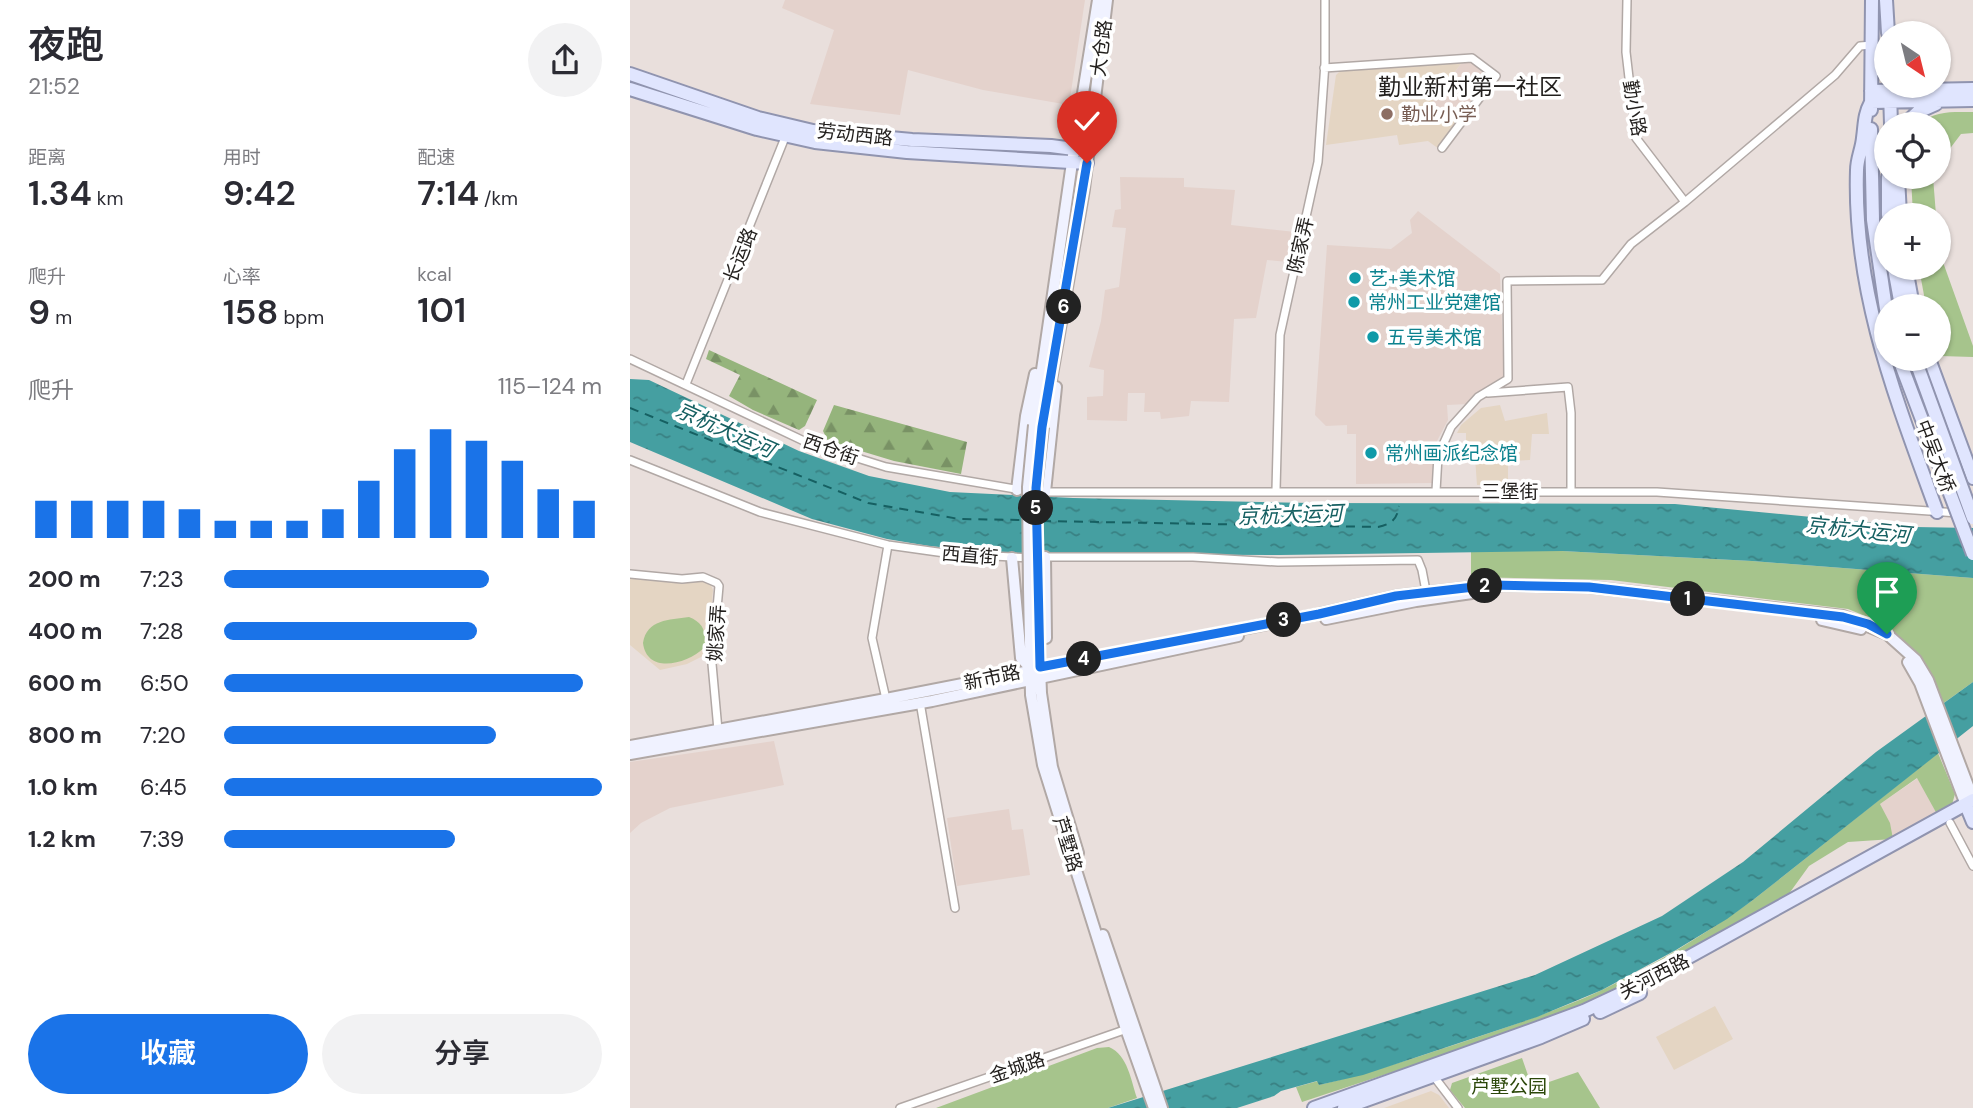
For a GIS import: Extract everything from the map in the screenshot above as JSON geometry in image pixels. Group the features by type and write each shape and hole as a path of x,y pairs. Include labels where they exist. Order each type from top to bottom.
{"main road":[{"path":"1872,0 1873,220 1883,294"},
{"path":"1886,0 1887,21"},
{"name":"劳动西路","path":"630,74 641,88 758,118 788,130 1088,157"},
{"path":"1951,86 1973,89"},
{"path":"1951,90 1973,89"},
{"path":"1871,97 1864,115 1864,136 1857,167 1859,248 1872,321 1899,410 1937,512"},
{"path":"1942,98 1973,100"},
{"path":"1918,112 1932,105 1959,100"},
{"path":"1864,136 1871,156"},
{"name":"中吴大桥","path":"1904,371 1973,554"},
{"name":"中吴大桥","path":"1919,371 1973,516"},
{"path":"1933,371 1973,478"},
{"name":"关河西路","path":"1314,1108 1541,1037 1621,1003 1950,823 1971,808"},
{"name":"关河西路","path":"1344,1108 1584,1011 1629,990 1971,808"}],"street":[{"name":"大仓路","path":"1038,426 1073,155 1098,0"},
{"name":"大仓路","path":"1038,426 1068,285 1088,157 1107,0"},
{"name":"陈家弄","path":"1276,490 1280,334 1318,162 1325,0"},
{"name":"勤小路","path":"1627,0 1626,52 1636,138 1685,202"},
{"path":"1436,491 1438,456 1444,439 1460,415 1485,393 1508,379 1507,281 1602,280 1631,244 1685,202 1835,75 1860,46 1872,45"},
{"path":"1324,68 1472,58 1496,76 1442,148"},
{"name":"长运路","path":"686,384 788,130"},
{"path":"1045,492 1068,285"},
{"path":"1017,490 1026,416 1055,286"},
{"name":"西仓街","path":"630,359 806,442 886,467 1017,490 1045,492"},
{"path":"1485,393 1568,387 1572,413 1571,492"},
{"name":"芦墅路","path":"1038,426 1028,487 1036,674 1031,695 1043,765 1153,1092"},
{"name":"西直街","path":"630,460 760,512 888,545 952,554 1012,558 1193,557 1278,562 1418,560 1426,591"},
{"name":"三堡街","path":"1045,492 1657,492 1973,516"},
{"path":"886,699 872,638 888,545"},
{"path":"1012,558 1021,658 1036,674 1046,651 1045,557"},
{"name":"姚家弄","path":"630,574 682,579 703,577 718,583 712,664 718,730"},
{"name":"新市路","path":"630,754 920,702 1036,674 1426,591 1491,585 1589,587 1843,617 1868,624 1902,645 1916,660 1928,680 1934,707"},
{"name":"新市路","path":"630,746 1036,674 1416,601 1492,591 1587,594 1828,621 1860,629 1889,642 1899,651 1912,666 1934,707"},
{"path":"920,702 955,908"},
{"path":"1934,707 1971,808"},
{"path":"1950,823 1973,866"},
{"name":"金城路","path":"900,1108 1130,1028"},
{"path":"1431,1072 1458,1108"},
{"path":"1153,1092 1154,1108"},
{"path":"1153,1092 1162,1108"}],"shaded area":[{"path":"785,0 1085,0 1069,105 983,90 908,70 900,115 810,104 834,30 782,8"},
{"path":"1463,61 1470,61 1491,77 1456,123 1431,105"},
{"name":"勤业小学","path":"1463,61 1431,104 1456,123 1439,149 1428,141 1399,145 1397,135 1326,145 1336,75 1341,70"},
{"path":"1120,177 1184,178 1184,187 1235,190 1231,225 1295,232 1288,262 1267,260 1256,318 1234,319 1229,402 1191,401 1189,416 1161,419 1160,412 1144,412 1145,393 1128,393 1127,421 1087,420 1087,397 1103,396 1104,370 1089,367 1101,321 1105,290 1119,287 1126,228 1112,227 1115,210 1121,209"},
{"path":"1418,211 1500,274 1504,379 1468,404 1447,405 1448,420 1437,441 1433,483 1356,484 1356,434 1347,434 1347,425 1326,426 1315,415 1327,245 1391,249 1412,233 1410,220"},
{"path":"1500,405 1505,421 1547,413 1549,434 1532,434 1530,460 1508,461 1508,484 1477,485 1474,444 1466,442 1466,433 1457,433 1461,425 1481,408"},
{"path":"630,575 702,578 710,583 713,590 707,654 687,664 660,670 630,645"},
{"path":"774,741 784,785 670,808 641,823 630,833 630,762"},
{"path":"1918,778 1938,816 1893,839 1880,804"},
{"path":"1009,809 1012,830 1023,829 1030,875 957,886 947,818"},
{"path":"1715,1006 1733,1039 1674,1070 1656,1037"},
{"path":"1431,1091 1439,1095 1449,1108 1384,1108"}],"green space":[{"path":"1951,112 1973,112 1973,133 1961,134 1951,147"},
{"path":"1912,189 1934,189 1935,203 1912,203"},
{"path":"1921,280 1949,280 1973,346 1973,357 1951,356 1951,294 1924,294"},
{"path":"709,350 817,400 805,426 799,430 753,410 729,396 740,375 706,359"},
{"path":"834,405 967,442 961,474 894,461 828,441 823,431"},
{"path":"1471,551 1562,551 1752,561 1973,578 1973,682 1941,705 1897,637 1875,620 1848,609 1611,580 1471,577"},
{"path":"689,617 703,629 704,648 678,662 669,664 652,660 643,643 649,629 660,622"},
{"path":"1938,753 1955,794 1951,808 1938,816 1917,778 1880,804 1890,823 1893,839 1848,842 1809,866 1783,902 1647,975 1579,1007 1302,1102 1296,1087 1318,1081 1319,1085 1354,1076 1457,1044 1566,1005 1641,970 1698,937 1753,900"},
{"path":"1109,1047 1125,1062 1137,1098 1108,1108 936,1108 1097,1048"},
{"name":"芦墅公园","path":"1522,1058 1531,1084 1549,1082 1578,1072 1600,1108 1465,1108 1450,1090 1452,1083"}],"water":[{"name":"京杭大运河","path":"630,379 649,380 799,451 869,476 950,492 1073,498 1311,503 1675,504 1915,527 1973,528 1973,578 1752,561 1562,551 1280,555 1013,554 929,546 887,539 812,519 630,442"},
{"path":"1973,682 1973,726 1727,919 1602,990 1537,1017 1363,1075 1319,1085 1317,1081 1237,1108 1108,1108 1535,975 1662,916 1743,862 1876,752"}],"ferry route":[{"path":"630,408 868,503 959,519 1022,520"},
{"path":"1042,521 1378,527 1393,521 1399,506"}],"place":[{"name":"勤业小学","path":"1387,114"},
{"name":"艺+美术馆","path":"1355,278"},
{"name":"常州工业党建馆","path":"1354,302"},
{"name":"五号美术馆","path":"1373,337"},
{"name":"常州画派纪念馆","path":"1371,453"}],"district":[{"name":"勤业新村第一社区","path":"1470,87"}],"route":[{"path":"1087,163 1042,427 1036,488 1040,667 1319,614 1396,596 1491,585 1589,587 1843,617 1868,624 1887,634"}]}
